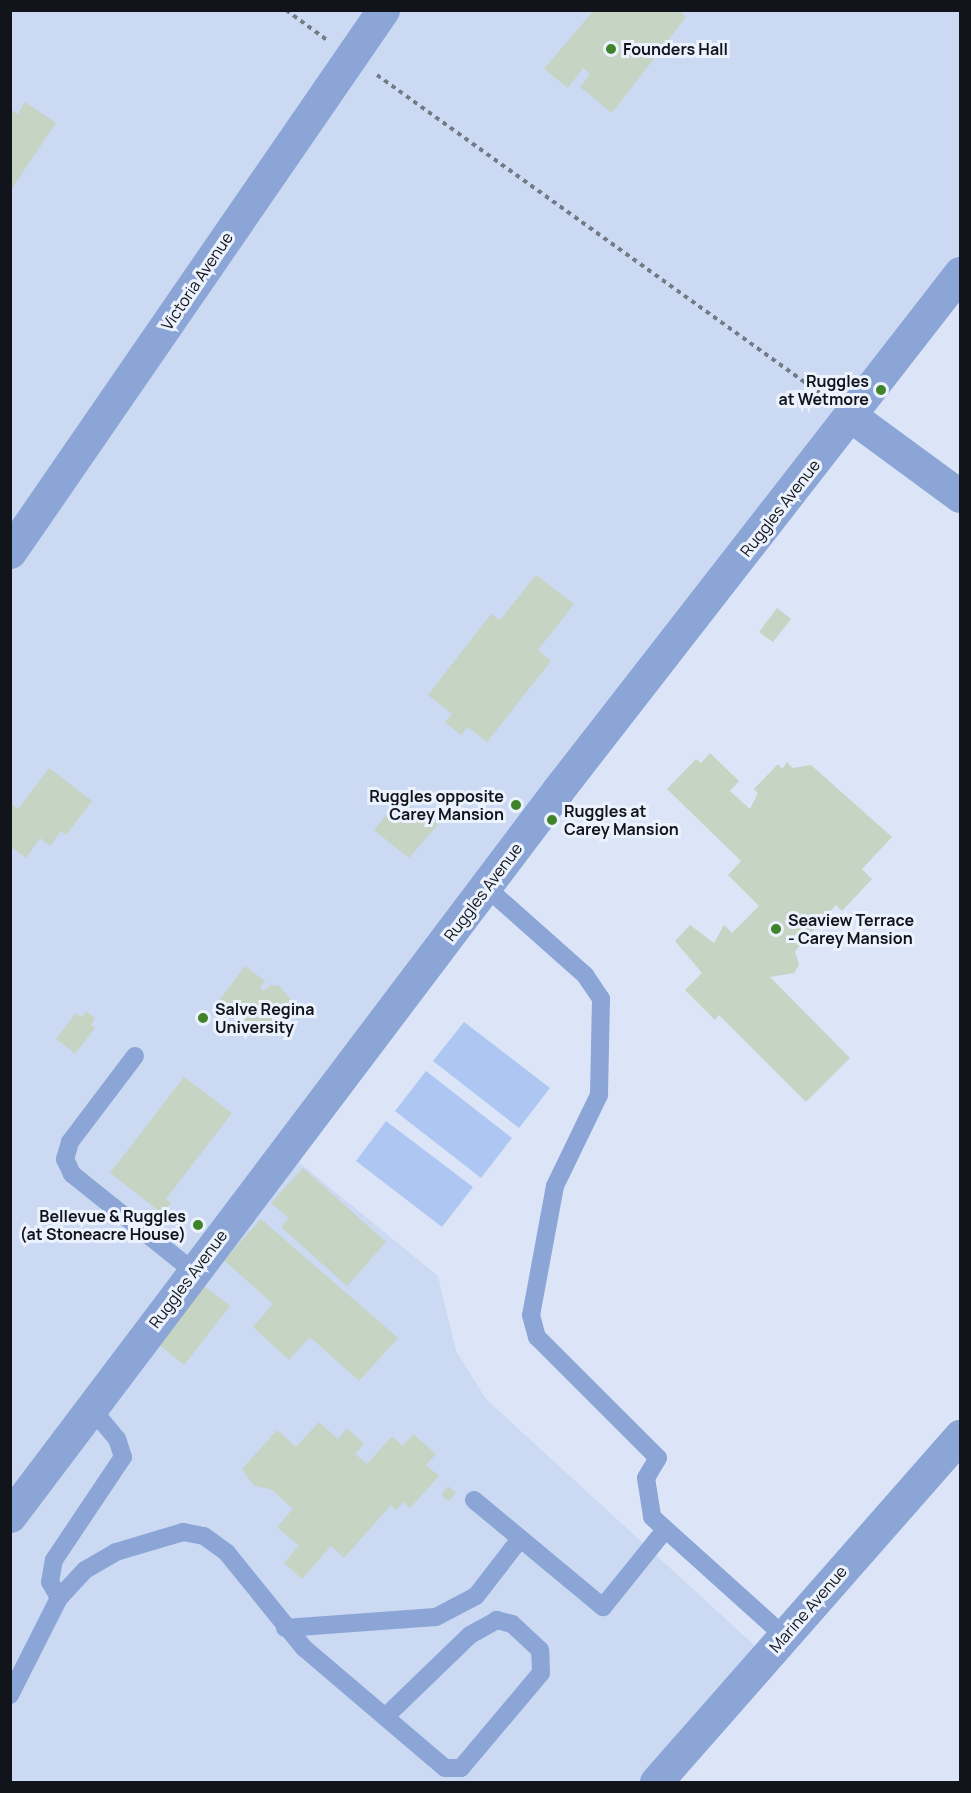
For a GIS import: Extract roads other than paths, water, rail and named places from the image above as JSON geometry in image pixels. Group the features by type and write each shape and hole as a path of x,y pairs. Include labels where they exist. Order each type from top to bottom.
{"street":[{"name":"Victoria Avenue","path":"10,552 383,10"},
{"name":"Ruggles Avenue","path":"10,1516 93,1410 193,1271 960,273"},
{"path":"851,416 960,496"},
{"name":"Marine Avenue","path":"656,1782 960,1436"}],"lane":[{"path":"487,888 585,975 601,999 599,1095 555,1186 531,1315 537,1336 552,1357 658,1458 646,1478 646,1498 665,1530 784,1636"},
{"path":"135,1056 70,1142 64,1159 72,1174 193,1271"},
{"path":"59,1598 50,1582 54,1560 123,1457 117,1439 93,1410"},
{"path":"474,1500 603,1607 665,1530"},
{"path":"10,1695 59,1598 85,1570 116,1552 183,1532 204,1536 227,1553 285,1628 433,1761 445,1768 461,1768 541,1673 540,1650 512,1624 497,1620 483,1628 385,1717"},
{"path":"285,1628 436,1617 476,1596 520,1539"},
{"path":"464,1602 483,1628"}],"place":[{"name":"Founders Hall","path":"611,49"},
{"name":"Ruggles at Wetmore","path":"881,390"},
{"name":"Ruggles opposite Carey Mansion","path":"516,805"},
{"name":"Ruggles at Carey Mansion","path":"552,820"},
{"name":"Seaview Terrace - Carey Mansion","path":"776,929"},
{"name":"Salve Regina University","path":"203,1018"},
{"name":"Bellevue & Ruggles (at Stoneacre House)","path":"198,1225"}]}
